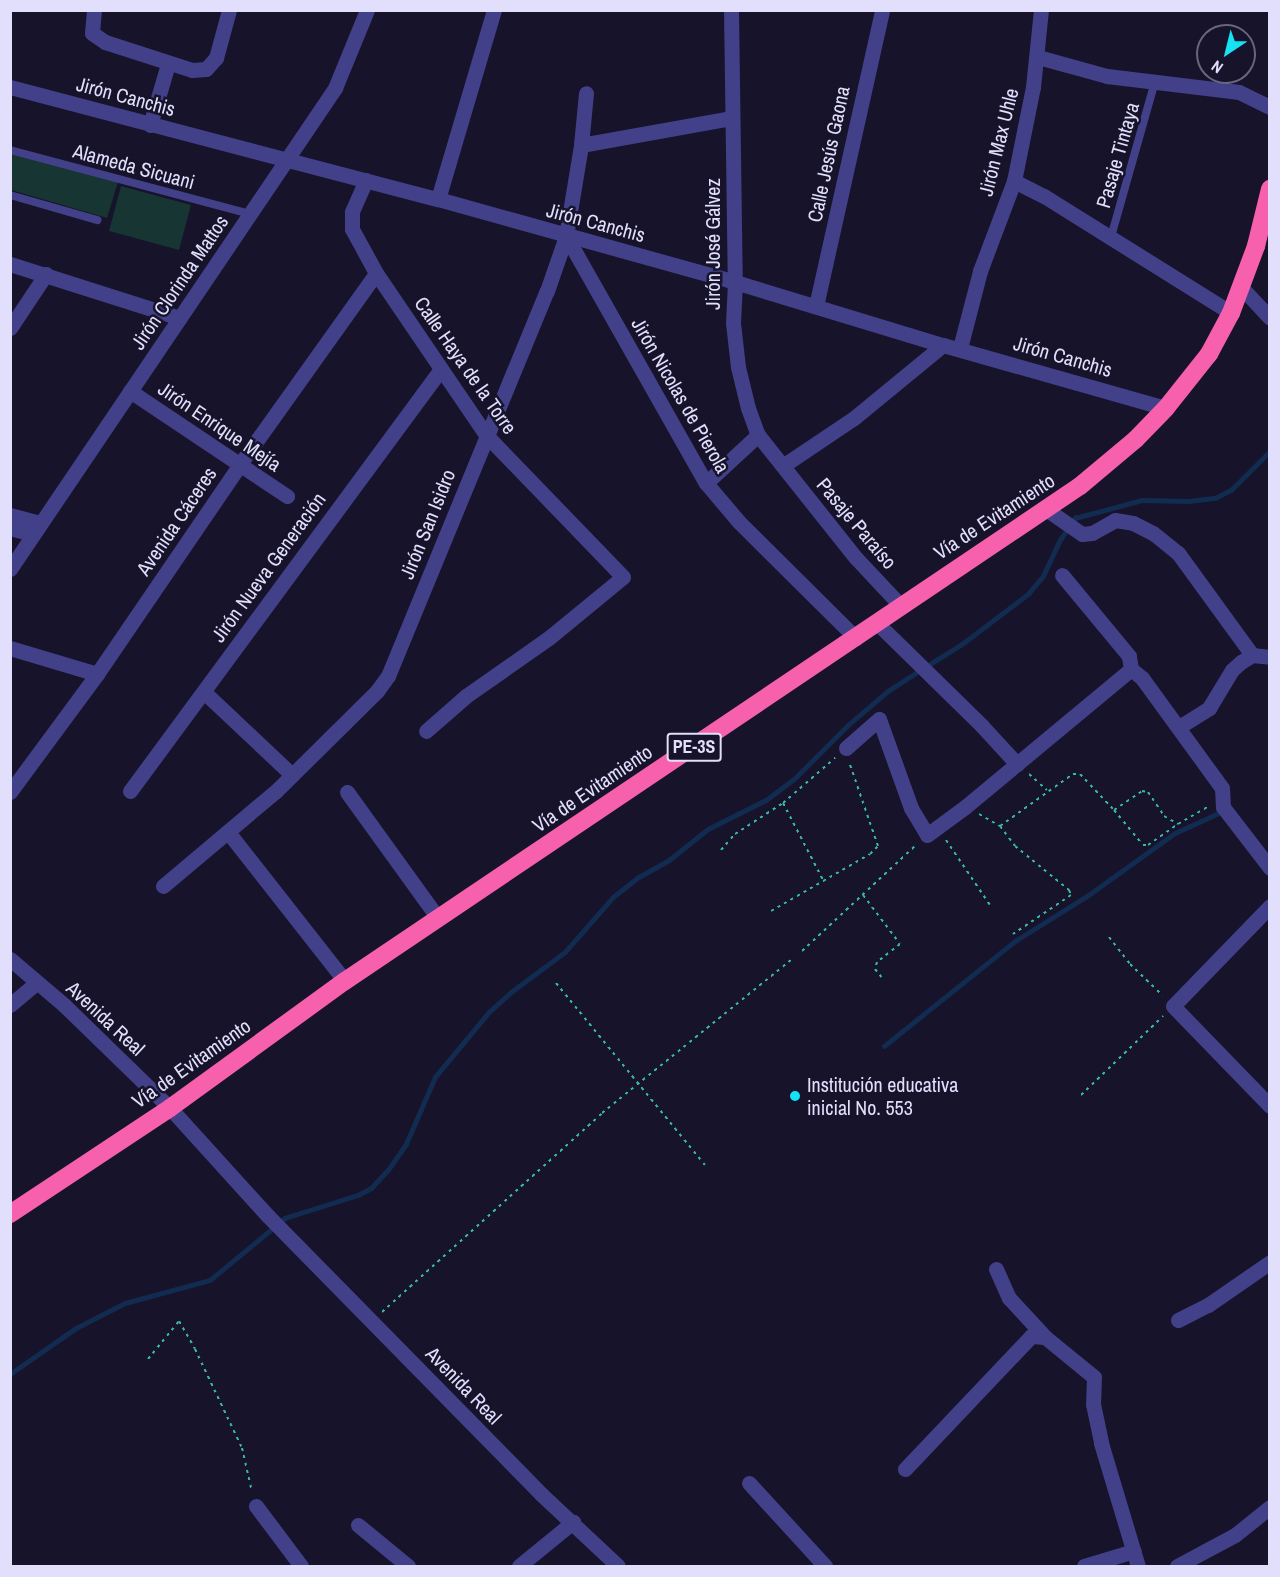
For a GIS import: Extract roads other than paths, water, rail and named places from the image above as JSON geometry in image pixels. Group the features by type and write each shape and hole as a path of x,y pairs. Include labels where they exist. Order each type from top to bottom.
{"highway":[{"name":"Vía de Evitamiento","path":"10,1214 170,1108 345,981 878,624 900,605 1089,479 1136,439 1167,408 1209,354 1231,313 1256,246 1269,189"}],"street":[{"path":"94,10 92,33 105,42 192,70 206,69 216,58 229,10"},
{"name":"Jirón Clorinda Mattos","path":"10,569 335,88 368,10"},
{"path":"438,199 494,10"},
{"name":"Jirón José Gálvez","path":"731,10 735,282 733,323 738,367 758,435 784,465"},
{"name":"Calle Jesús Gaona","path":"816,306 882,10"},
{"name":"Jirón Max Uhle","path":"960,348 980,271 1014,181 1029,114 1038,57 1041,10"},
{"path":"1038,57 1107,76 1239,92 1269,107"},
{"path":"150,125 168,63"},
{"name":"Jirón Canchis","path":"10,87 438,199 735,282 943,345 1167,408"},
{"name":"Jirón San Isidro","path":"163,886 177,871 228,832 292,775 377,691 388,676 547,291 566,236 581,145 586,93"},
{"path":"581,145 731,118"},
{"name":"Calle Haya de la Torre","path":"366,180 352,212 352,229 376,273 486,435 623,577 542,643 466,696 426,731"},
{"path":"1014,181 1044,196 1231,313"},
{"name":"Jirón Nicolas de Pierola","path":"566,236 706,483 739,522 856,638"},
{"path":"10,264 180,318"},
{"name":"Avenida Cáceres","path":"10,792 97,674 240,464 376,273"},
{"path":"10,327 46,274"},
{"path":"1241,287 1269,318"},
{"path":"784,465 854,418 943,345"},
{"name":"Jirón Nueva Generación","path":"130,790 441,369"},
{"name":"Jirón Enrique Mejía","path":"130,391 287,496"},
{"path":"706,483 758,435"},
{"name":"Pasaje Paraíso","path":"784,465 856,558 900,605"},
{"path":"1046,509 1082,534 1092,533 1115,520 1133,523 1153,533 1178,553 1252,655"},
{"path":"10,515 37,529"},
{"path":"10,528 37,529"},
{"path":"1062,574 1129,656 1131,669 1142,678 1222,788 1225,806 1269,868"},
{"path":"878,624 1017,764"},
{"path":"10,648 97,674"},
{"path":"1179,727 1209,708 1232,670 1252,655 1269,657"},
{"path":"846,748 879,719 911,808 932,831 965,807 1131,669"},
{"path":"204,692 292,775"},
{"path":"346,792 438,918"},
{"path":"228,832 345,981"},
{"path":"1269,906 1173,1006 1269,1106"},
{"name":"Avenida Real","path":"10,959 170,1108 268,1216 373,1320 541,1494 618,1566"},
{"path":"10,1005 37,982"},
{"path":"1178,1320 1208,1305 1269,1262"},
{"path":"996,1269 1009,1298 1044,1337 1094,1377 1093,1404 1101,1443 1138,1566"},
{"path":"905,1469 1031,1336 1044,1337"},
{"path":"749,1483 825,1566"},
{"path":"256,1506 301,1566"},
{"path":"1177,1566 1235,1535 1269,1507"},
{"path":"519,1566 573,1522"},
{"path":"358,1525 408,1566"},
{"path":"1084,1566 1134,1551"}],"lane":[{"name":"Pasaje Tintaya","path":"1111,237 1155,82"},
{"name":"Alameda Sicuani","path":"10,150 250,214"},
{"path":"10,195 97,220"}],"waterway":[{"path":"927,666 962,644 1028,594 1043,576 1060,540 1075,518 1142,500 1189,501 1215,498 1231,490 1270,451"},
{"path":"10,1374 76,1328 125,1303 210,1280 285,1218 358,1195 371,1188 388,1170 406,1144 435,1077 489,1012 511,992 565,952 613,897 637,878 669,860 708,829 766,800 796,777 848,725 888,691 920,670"},
{"path":"884,1046 1015,941 1087,896 1175,833 1223,811"}],"place":[{"name":"Institución educativa inicial No. 553","path":"795,1096"}]}
